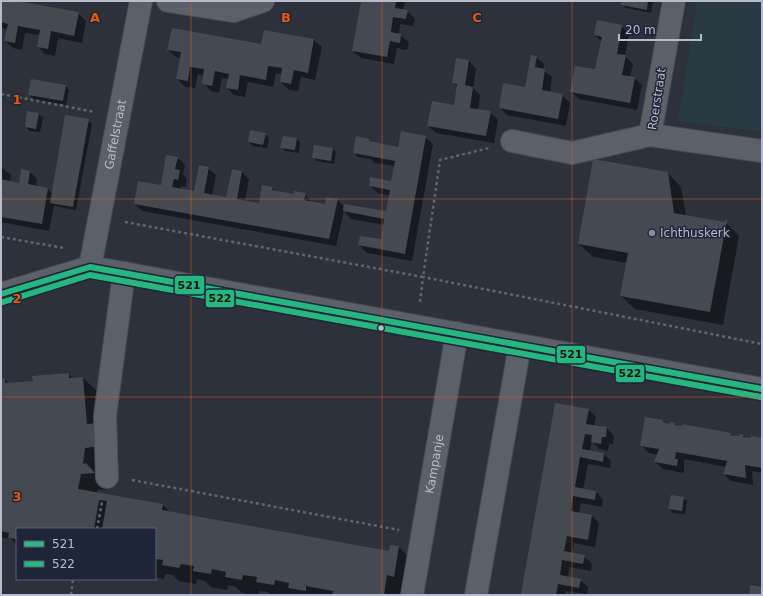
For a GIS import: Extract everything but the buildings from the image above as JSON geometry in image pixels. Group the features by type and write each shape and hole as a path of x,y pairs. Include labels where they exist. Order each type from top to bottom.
{"street":[{"name":"Gaffelstraat","path":"91,260 141,1"},
{"path":"168,1 233,11 263,1"},
{"name":"Roerstraat","path":"674,1 650,135 762,151"},
{"path":"512,142 572,153 650,135"},
{"path":"1,294 91,260 124,273 762,389"},
{"path":"106,477 105,416 124,273"},
{"name":"Kampanje","path":"412,595 457,333"},
{"path":"476,595 520,345"}],"path":[{"path":"1,94 118,117"},
{"path":"423,277 440,160 512,142"},
{"path":"99,218 423,277 762,344"},
{"path":"1,237 91,260"},
{"path":"106,477 136,481 422,535"},
{"path":"97,528 102,500"},
{"path":"70,595 73,580"}],"shaded area":[{"path":"697,1 762,1 762,132 678,121"}],"transit line":[{"name":"521","path":"1,294 90,267 762,389"},
{"name":"522","path":"3,302 90,275 761,397"}],"place":[{"name":"Ichthuskerk","path":"652,233"}]}
